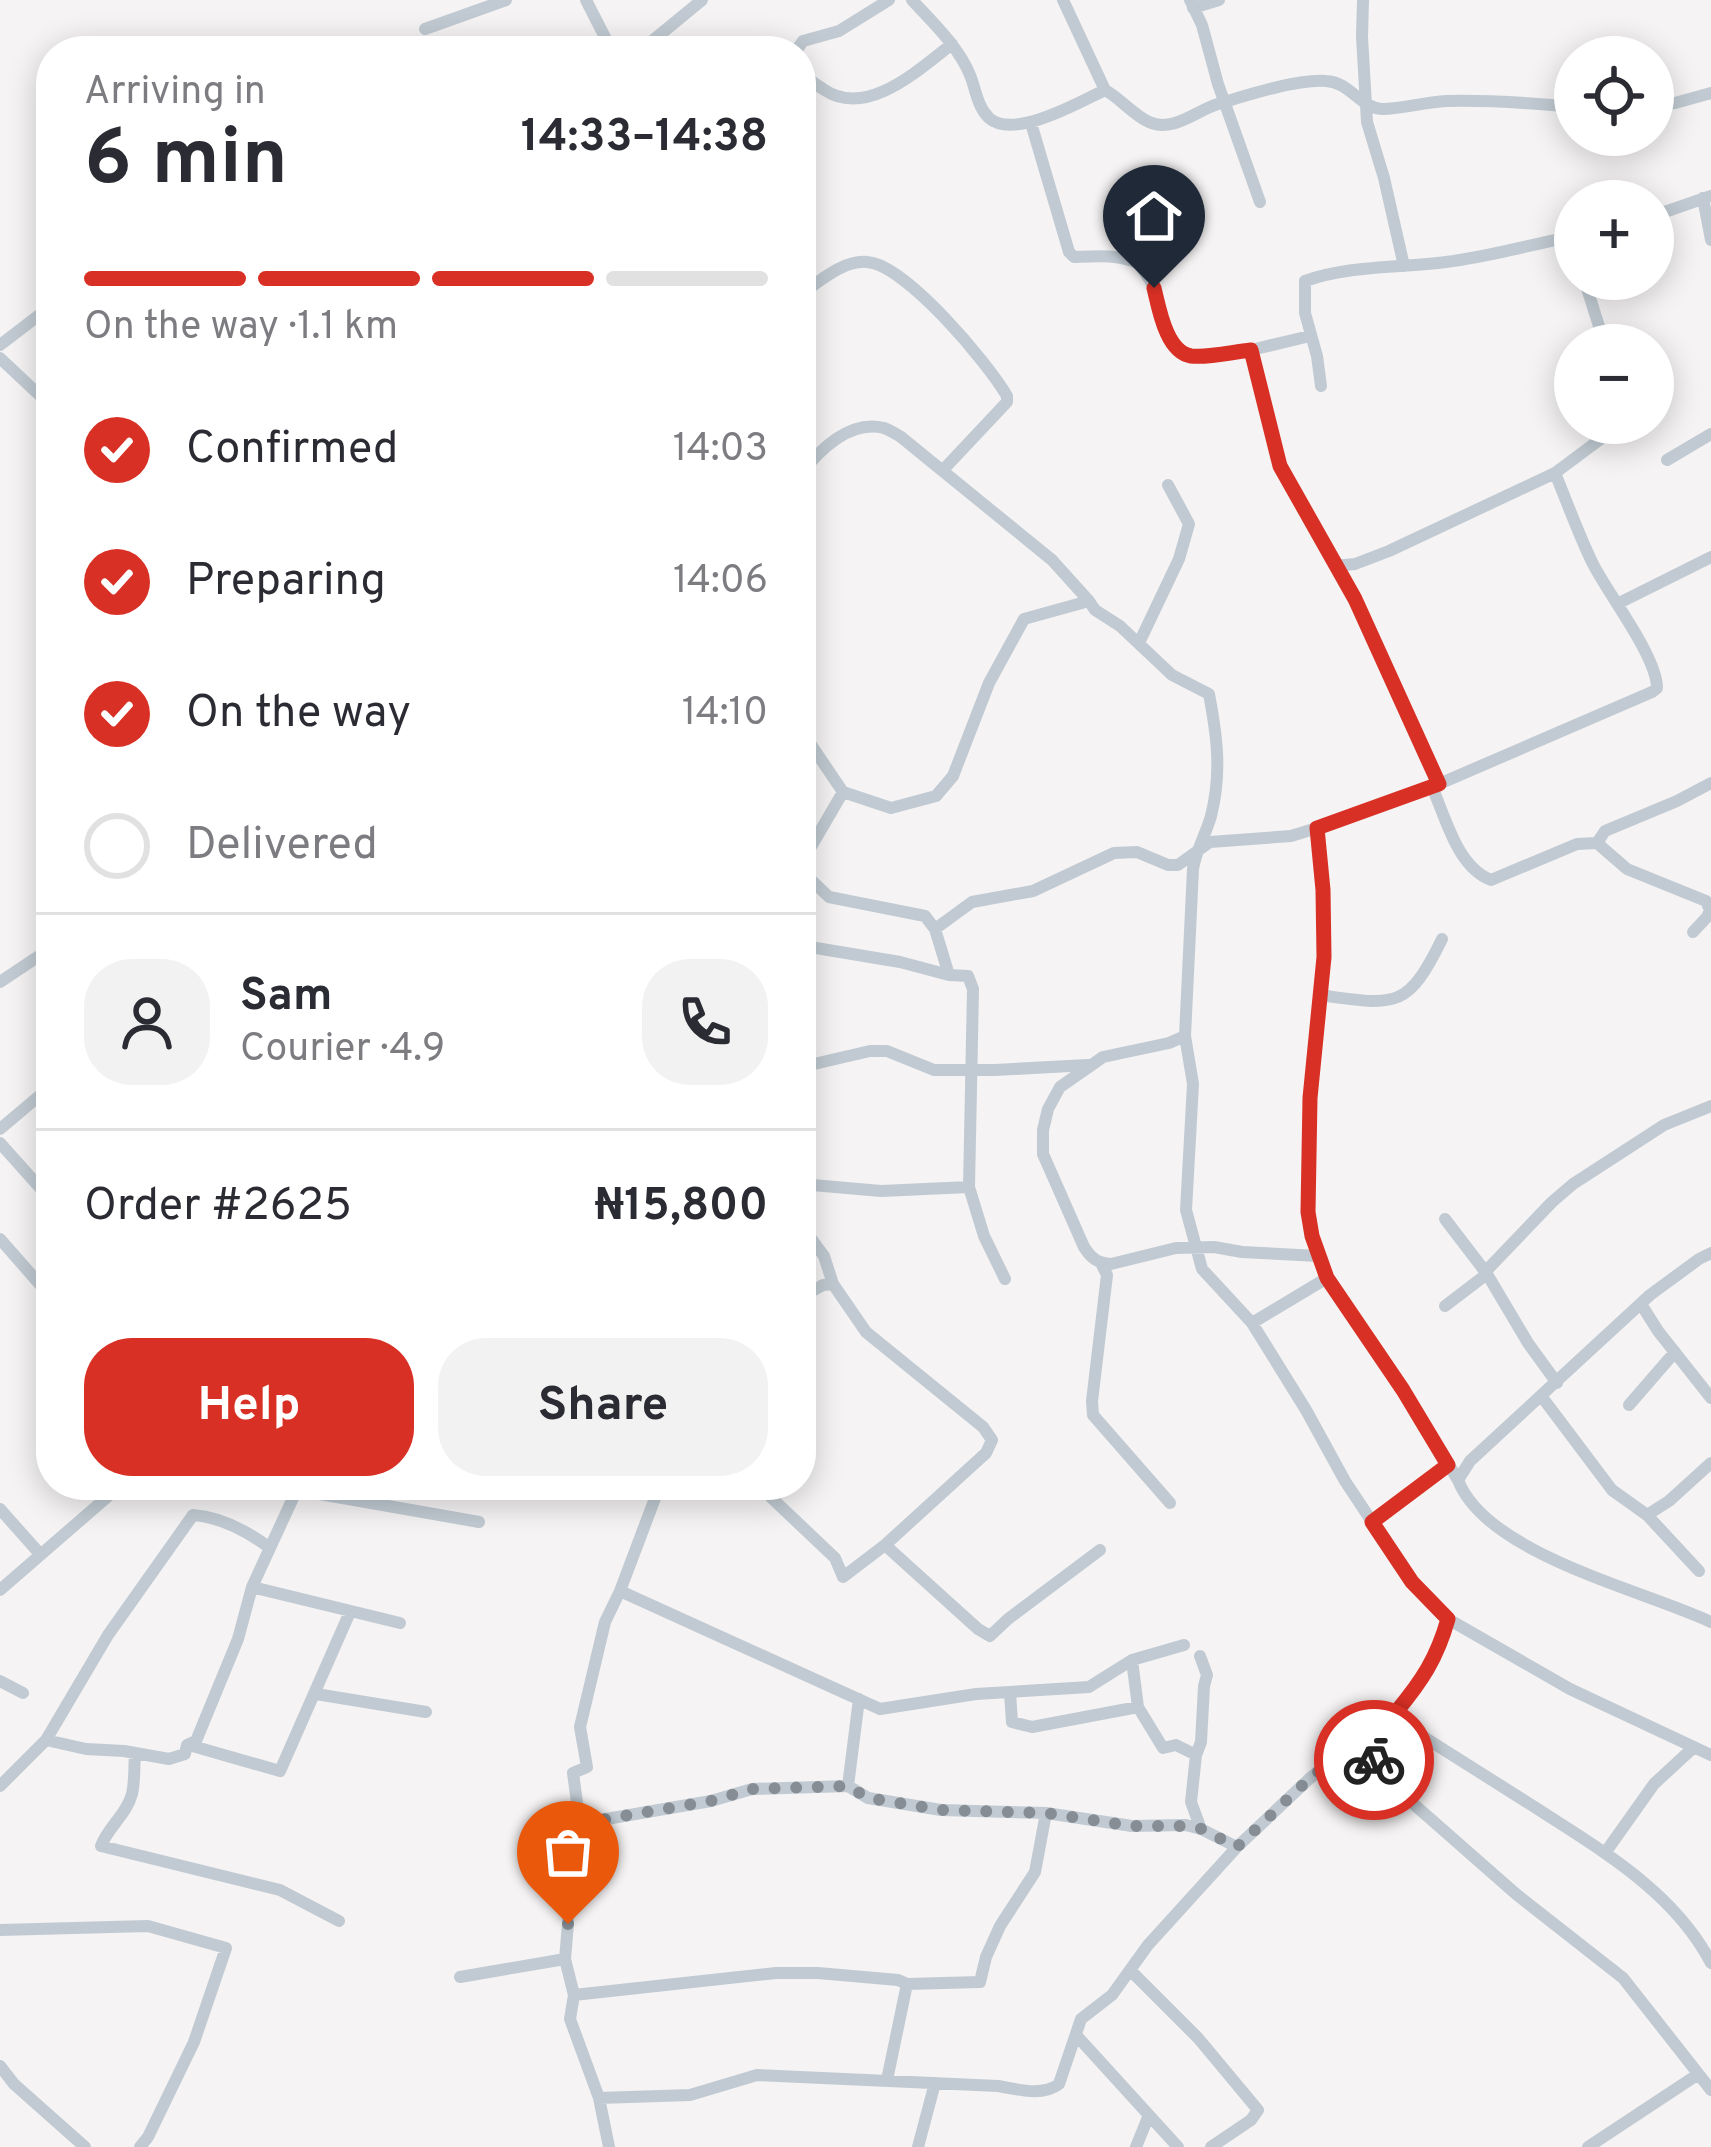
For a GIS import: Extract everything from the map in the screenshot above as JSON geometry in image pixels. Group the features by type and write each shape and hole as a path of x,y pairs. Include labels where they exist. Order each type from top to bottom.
{"street":[{"path":"425,29 506,0"},
{"path":"586,0 604,36"},
{"path":"658,36 702,0"},
{"path":"816,37 838,31 889,0"},
{"path":"912,0 952,44 970,74 978,101 996,123 1031,123 1105,90"},
{"path":"1064,0 1105,90 1150,123 1165,125 1224,102 1326,81 1346,86 1365,103 1383,109 1497,99 1554,105"},
{"path":"1219,0 1191,4 1260,202"},
{"path":"1363,0 1367,122 1404,266"},
{"path":"816,84 836,98 868,98 952,44"},
{"path":"1674,103 1711,93"},
{"path":"1031,123 1069,252 1074,257 1092,254 1138,263 1154,288 1172,339 1187,356 1251,350 1310,336"},
{"path":"1674,209 1707,197 1711,240"},
{"path":"1321,386 1305,313 1305,281 1478,258 1554,240"},
{"path":"816,284 848,264 874,262 895,272 951,324 1005,391 1006,402 944,470"},
{"path":"0,345 36,318"},
{"path":"1251,350 1280,466 1294,476 1355,599 1475,874 1491,880 1577,844 1597,843 1627,869 1706,901 1710,910 1693,932"},
{"path":"0,358 36,392"},
{"path":"816,455 849,432 884,428 902,437 1052,560 1095,610 1120,626 1172,675 1209,694 1219,772 1210,818 1196,852 1185,1036 1193,1084 1186,1210 1202,1269 1252,1323 1372,1522 1412,1582 1448,1619 1570,1689 1711,1755"},
{"path":"1667,460 1711,434"},
{"path":"1335,566 1389,551 1555,473 1594,444"},
{"path":"935,929 972,902 1033,891 1114,853 1137,853 1178,865 1210,842 1291,836 1317,828 1436,786 1657,688 1656,672 1594,566 1555,473"},
{"path":"1139,643 1179,559 1189,524 1168,485"},
{"path":"1618,603 1711,557"},
{"path":"816,752 843,792 891,808 936,796 953,776 989,683 1024,619 1090,601"},
{"path":"1597,843 1605,831 1711,783"},
{"path":"816,838 843,792"},
{"path":"1317,828 1324,957 1310,1098 1308,1212 1327,1278 1403,1390 1462,1492 1496,1529 1577,1569 1711,1622"},
{"path":"816,885 829,897 925,916 935,929 949,975"},
{"path":"1319,995 1378,1001 1396,998 1409,992 1442,939"},
{"path":"816,948 968,976 973,989 969,1187 984,1236 1005,1279"},
{"path":"0,982 36,958"},
{"path":"1185,1036 1103,1057 1060,1087 1048,1109 1043,1154 1090,1257 1111,1264 1194,1247 1318,1256"},
{"path":"816,1063 870,1051 934,1070 1088,1065"},
{"path":"0,1129 36,1099"},
{"path":"1445,1306 1487,1274 1498,1257 1573,1184 1664,1125 1711,1106"},
{"path":"0,1143 36,1183"},
{"path":"816,1185 881,1191 969,1187"},
{"path":"1445,1219 1487,1274 1557,1383"},
{"path":"0,1239 36,1281"},
{"path":"774,1500 835,1558 843,1577 986,1453 992,1439 866,1332 833,1284 816,1245"},
{"path":"1458,1480 1470,1461 1641,1304 1711,1253"},
{"path":"1101,1263 1107,1275 1094,1414 1170,1503"},
{"path":"1252,1323 1327,1278"},
{"path":"816,1289 833,1284"},
{"path":"1641,1304 1711,1398"},
{"path":"1629,1405 1675,1352"},
{"path":"1542,1397 1612,1490 1647,1515 1699,1571"},
{"path":"1647,1515 1711,1463"},
{"path":"1372,1522 1448,1465"},
{"path":"0,1589 103,1500"},
{"path":"46,1740 169,1759 185,1754 196,1741 238,1639 252,1587 292,1500"},
{"path":"362,1500 479,1522"},
{"path":"609,2147 599,2098 570,2020 574,1995 565,1959 568,1860 578,1810 572,1773 587,1767 580,1727 605,1622 654,1500"},
{"path":"0,1508 40,1553"},
{"path":"0,1786 46,1740 108,1635 193,1515 247,1531 270,1548"},
{"path":"885,1545 990,1636 1100,1550"},
{"path":"252,1587 400,1624"},
{"path":"620,1591 880,1709 976,1694 1089,1687 1132,1660 1184,1646"},
{"path":"188,1745 280,1772 350,1612"},
{"path":"1368,1764 1406,1739 1396,1712 1423,1679 1448,1619"},
{"path":"1200,1656 1207,1675 1191,1802 1202,1829"},
{"path":"1132,1660 1138,1707 1163,1748 1176,1745 1196,1755"},
{"path":"0,1681 23,1693"},
{"path":"1010,1693 1012,1722 1032,1727 1138,1707"},
{"path":"316,1694 426,1712"},
{"path":"848,1786 860,1699"},
{"path":"1400,1722 1605,1852 1667,1902 1696,1934 1711,1963"},
{"path":"1605,1852 1654,1784 1694,1747"},
{"path":"599,2098 690,2095 757,2075 1049,2091 1059,2084 1081,2020 1112,1995 1148,1945 1237,1847 1344,1751 1368,1764 1516,1894 1623,1978 1711,2090"},
{"path":"135,1753 132,1793 101,1846 280,1890 339,1922"},
{"path":"577,1824 711,1801 752,1789 848,1786 868,1798 941,1810 1046,1813 1103,1824 1186,1826 1237,1847"},
{"path":"574,1995 776,1973 907,1984 980,1982 1000,1926 1036,1872 1046,1813"},
{"path":"0,1930 148,1926 226,1948 194,2042 140,2147"},
{"path":"460,1977 565,1959"},
{"path":"1130,1970 1198,2038 1258,2110 1211,2147"},
{"path":"886,2080 907,1984"},
{"path":"1076,2036 1178,2147"},
{"path":"0,2066 85,2147"},
{"path":"1588,2147 1697,2075"},
{"path":"918,2147 935,2083"},
{"path":"1136,2147 1149,2115"}],"way so far":[{"path":"568,1924 568,1860 577,1824 711,1801 752,1789 848,1786 868,1798 941,1810 1046,1813 1103,1824 1186,1826 1237,1847 1344,1751 1368,1764 1374,1760"}],"route":[{"path":"1154,288 1162,319 1187,356 1251,350 1280,466 1355,599 1439,784 1317,828 1324,957 1310,1098 1308,1212 1312,1236 1327,1278 1448,1465 1372,1522 1412,1582 1448,1619 1423,1679 1396,1712 1406,1739 1374,1760"}]}
